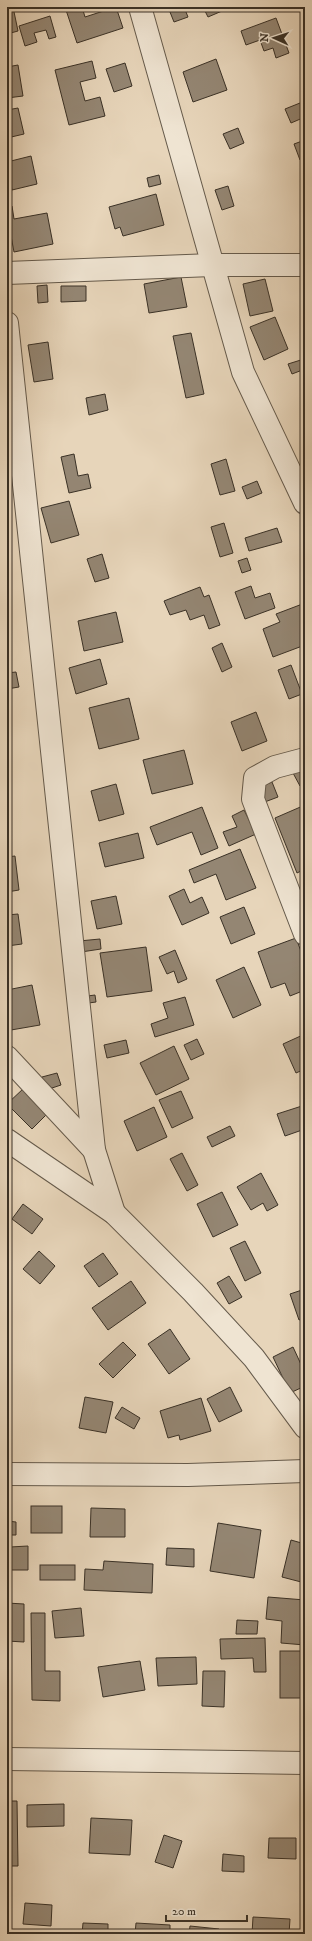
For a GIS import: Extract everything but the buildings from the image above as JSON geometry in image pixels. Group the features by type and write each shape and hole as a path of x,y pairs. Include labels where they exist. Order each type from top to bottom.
{"street":[{"path":"140,7 243,372 305,503"},
{"path":"7,273 212,265 305,266"},
{"path":"7,323 94,1150 114,1213"},
{"path":"305,758 275,767 255,778 253,799 305,934"},
{"path":"7,1057 94,1150"},
{"path":"7,1140 114,1213 194,1292 254,1358 305,1427"},
{"path":"7,1474 188,1475 305,1471"},
{"path":"7,1759 305,1763"}]}
